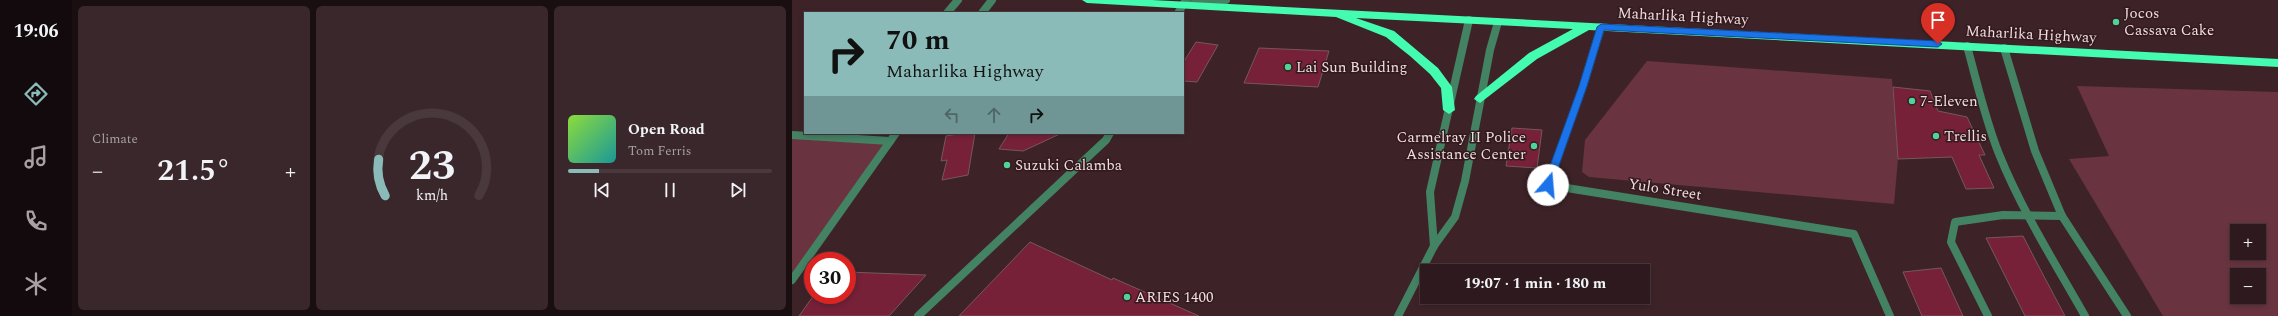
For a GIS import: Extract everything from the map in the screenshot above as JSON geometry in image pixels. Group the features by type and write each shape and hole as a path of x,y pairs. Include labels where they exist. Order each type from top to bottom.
{"highway":[{"name":"Maharlika Highway","path":"1087,0 2278,63"},
{"path":"1328,12 1390,34 1414,53 1434,71 1446,87 1449,110"},
{"path":"1480,99 1533,56 1587,26"}],"street":[{"path":"948,12 958,0"},
{"path":"983,12 992,0"},
{"path":"1182,6 1226,0"},
{"path":"1434,246 1430,192 1469,20"},
{"path":"1398,316 1434,246 1455,217 1465,181 1490,50 1498,22"},
{"name":"Yulo Street","path":"1601,27 1583,86 1548,185 1854,234 1890,316"},
{"path":"1967,46 1998,152 2027,215 2085,316"},
{"path":"2004,48 2035,151 2062,216 2127,316"},
{"path":"792,280 895,134"},
{"path":"918,316 1106,140 1109,134"},
{"path":"792,135 890,141"},
{"path":"1988,316 1951,242 1955,222 2003,215 2062,216"}],"shaded area":[{"path":"1647,61 1892,79 1898,159 1894,204 1589,177 1582,172 1585,140"},
{"path":"2077,86 2278,92 2278,316 2163,316 2069,159 2109,156"},
{"path":"792,137 884,143 810,252 804,252 804,261 792,279"}],"building":[{"path":"1196,42 1218,45 1197,82 1184,81 1184,61"},
{"name":"Lai Sun Building","path":"1259,48 1329,51 1318,87 1244,83"},
{"name":"Trellis","path":"1893,87 1930,91 1938,111 1967,117 1985,155 1979,155 1994,188 1966,189 1952,157 1898,159"},
{"path":"1512,128 1542,130 1537,168 1506,166"},
{"path":"975,134 968,175 942,180 947,160 941,161 946,136"},
{"path":"1008,134 1060,134 1023,151 999,149"},
{"path":"2023,236 2065,316 2025,316 1986,238"},
{"path":"1030,242 1112,280 1113,278 1199,316 959,316"},
{"path":"1941,268 1963,316 1922,316 1903,272"},
{"path":"856,272 926,275 889,316 799,316 808,304 856,304"}],"place":[{"name":"Jocos Cassava Cake","path":"2116,22"},
{"name":"Lai Sun Building","path":"1288,67"},
{"name":"7-Eleven","path":"1912,101"},
{"name":"Trellis","path":"1936,136"},
{"name":"Carmelray II Police Assistance Center","path":"1534,146"},
{"name":"Suzuki Calamba","path":"1007,165"},
{"name":"ARIES 1400","path":"1127,297"}],"route":[{"path":"1548,185 1564,135 1583,86 1601,27 1938,44"}]}
